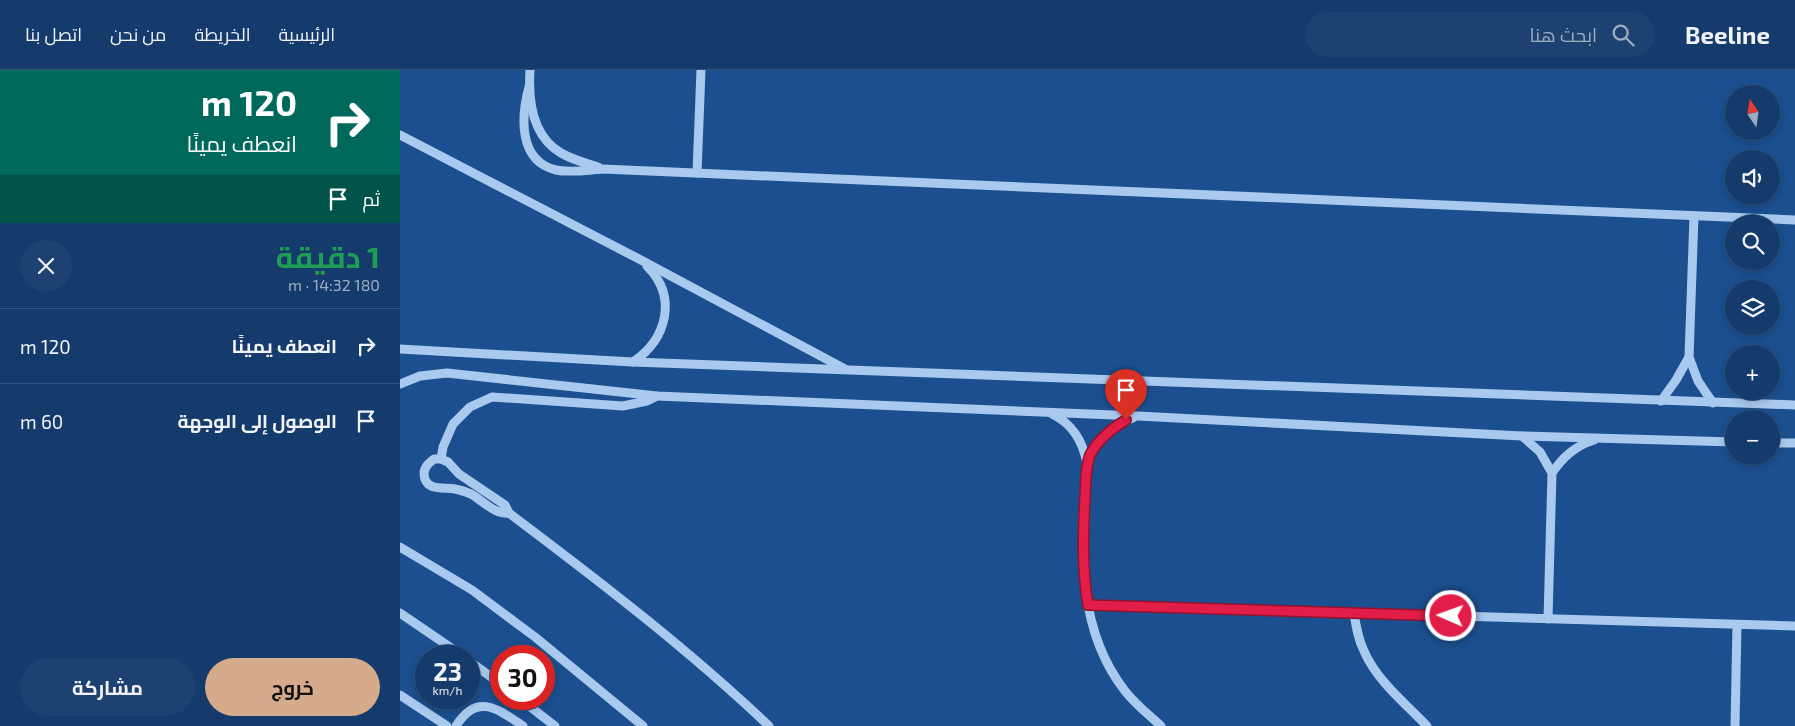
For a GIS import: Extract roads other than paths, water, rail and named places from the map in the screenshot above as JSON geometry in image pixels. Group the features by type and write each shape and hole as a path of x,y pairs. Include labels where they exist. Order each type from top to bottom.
{"street":[{"path":"530,70 529,87 524,105 526,141 533,156 554,170 603,169 1795,220"},
{"path":"697,173 701,70"},
{"path":"529,87 537,126 547,142 562,154 603,169"},
{"path":"400,135 639,259 846,370"},
{"path":"1694,216 1689,357 1698,381 1713,403"},
{"path":"633,362 644,355 656,341 663,324 665,312 662,288 656,277 639,259"},
{"path":"400,349 633,362 1795,405"},
{"path":"1661,401 1689,357"},
{"path":"400,384 420,376 447,373 657,396 1138,416 1522,436 1725,442"},
{"path":"441,459 443,447 453,424 470,407 492,396 623,406 647,401 657,396"},
{"path":"1050,413 1061,418 1079,438 1087,464 1082,560 1088,605 1094,630 1114,676 1127,693 1161,726"},
{"path":"1087,464 1104,435 1126,420 1138,416"},
{"path":"1522,436 1540,452 1552,473 1548,619"},
{"path":"1552,473 1572,450 1600,438"},
{"path":"1780,442 1795,443"},
{"path":"509,514 500,513 463,491 436,489 430,486 424,475 425,468 434,459 448,462 459,474 505,505 509,514 644,618 769,726"},
{"path":"400,547 472,590 543,643 643,726"},
{"path":"1088,605 1795,626"},
{"path":"400,613 447,645"},
{"path":"1354,613 1357,632 1373,668 1427,726"},
{"path":"1735,726 1737,625"},
{"path":"400,695 446,726"},
{"path":"456,726 463,715 480,706 496,708 523,726"},
{"path":"534,710 555,726"}]}
